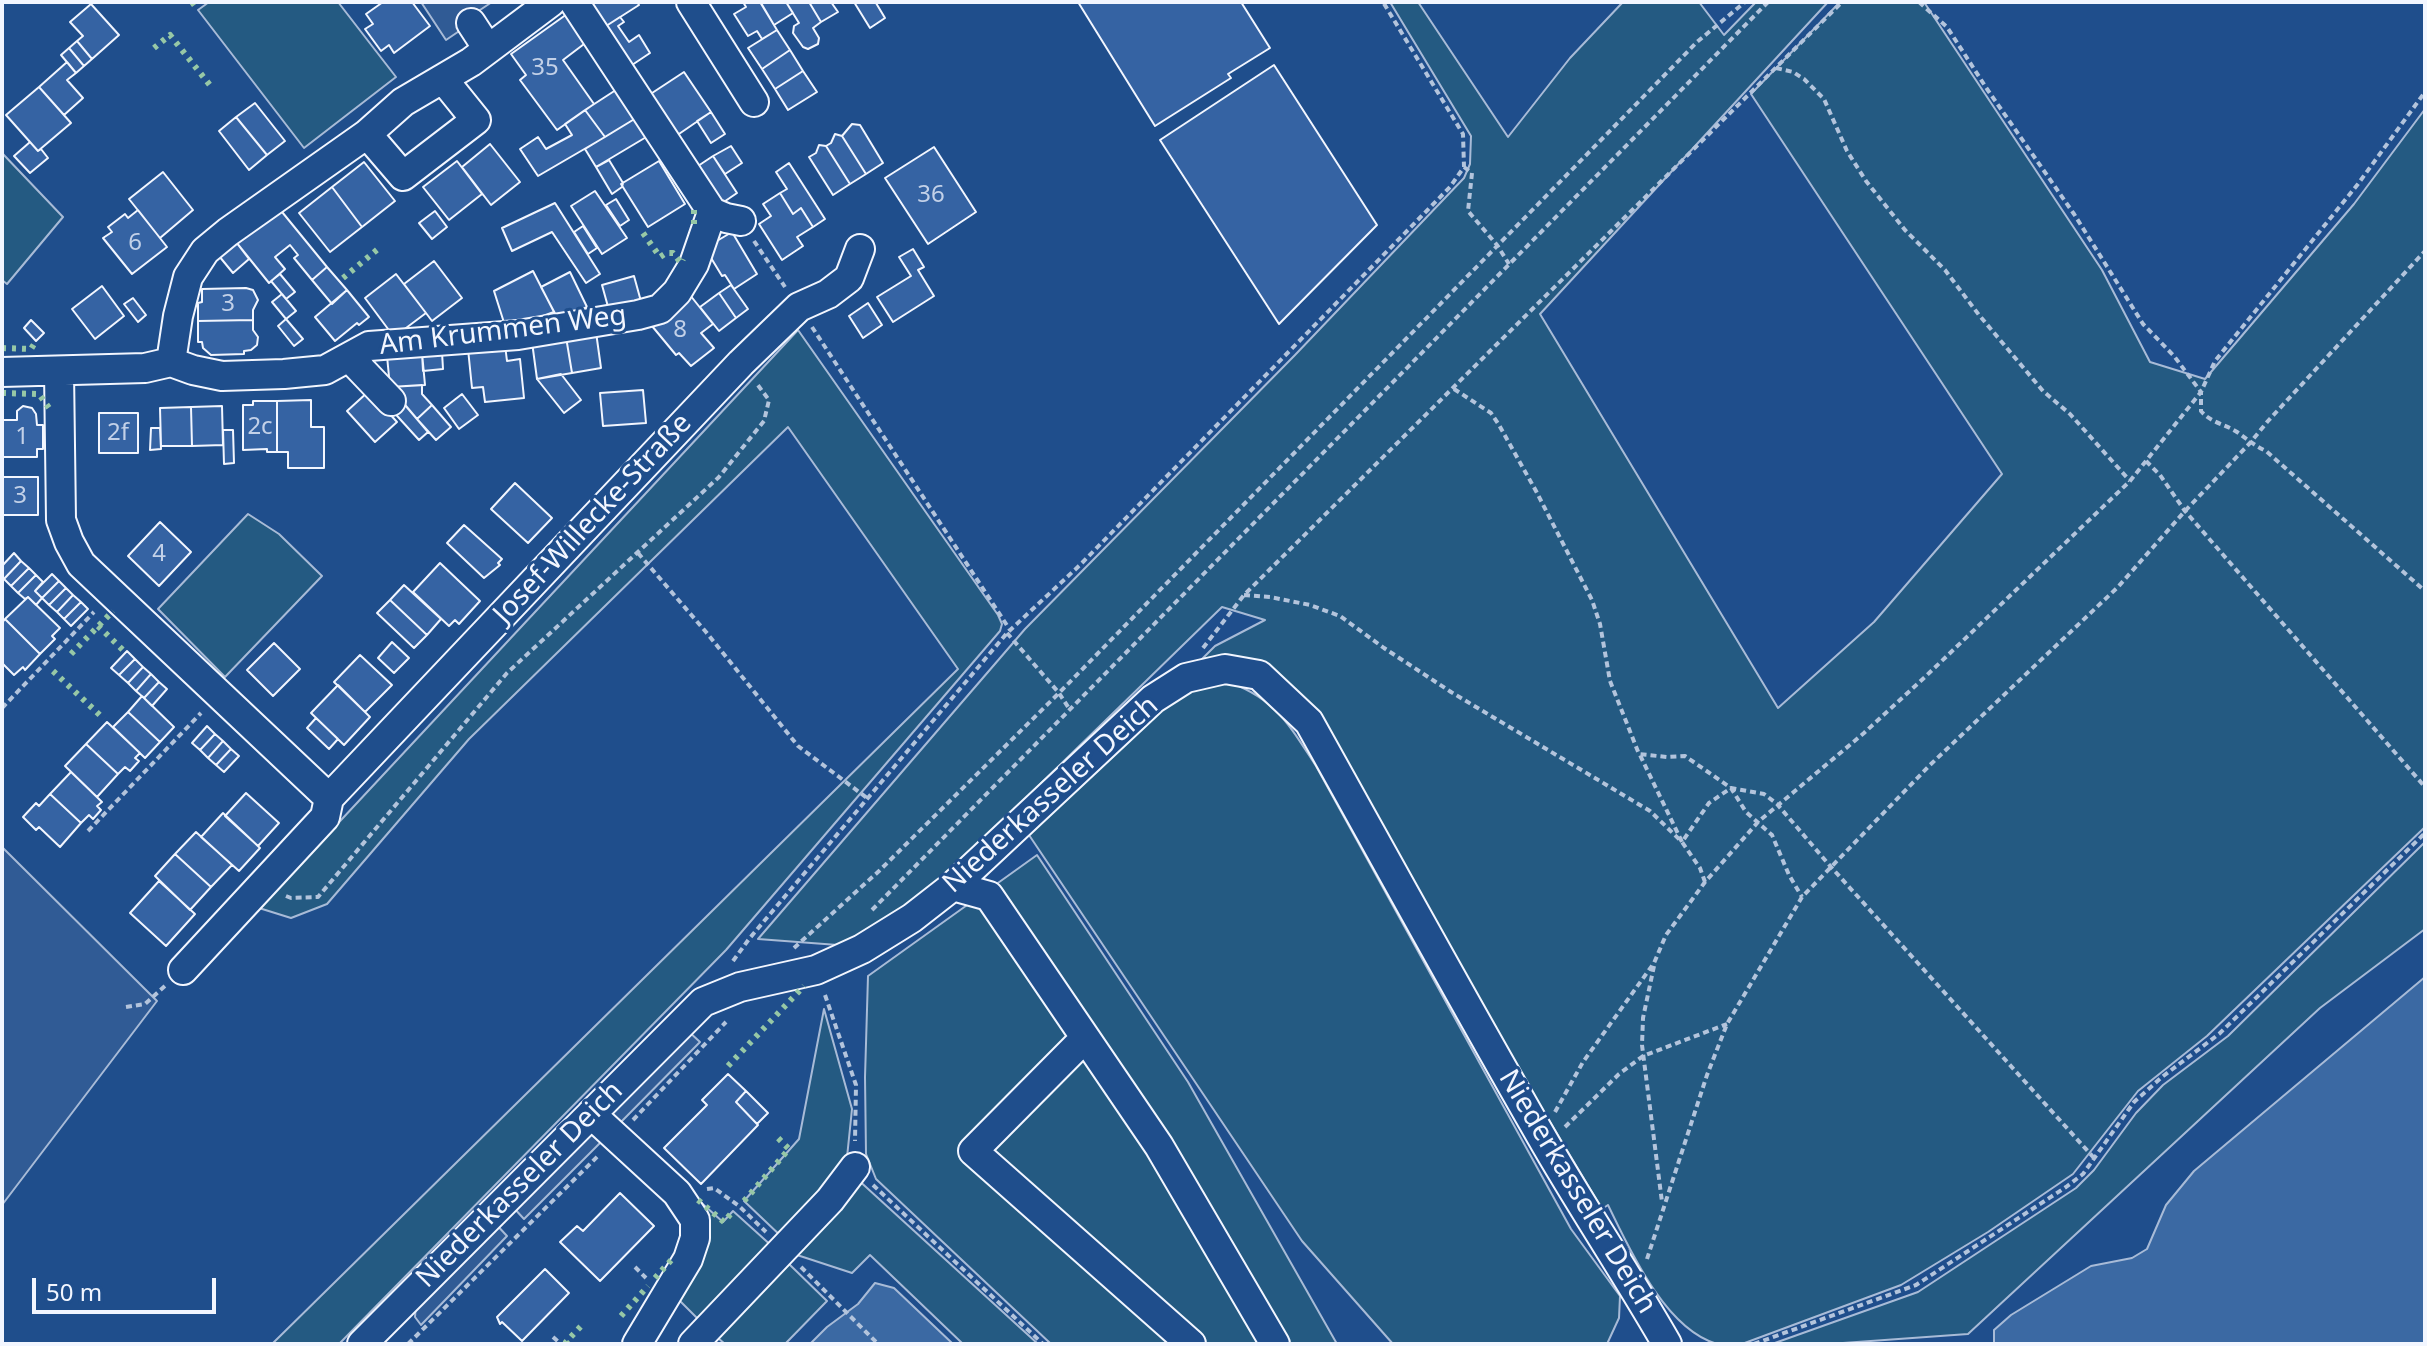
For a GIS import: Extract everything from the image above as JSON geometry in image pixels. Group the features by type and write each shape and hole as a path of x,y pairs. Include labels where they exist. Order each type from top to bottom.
{"street":[{"path":"171,362 188,277 205,251 367,134 403,102 488,49 551,2"},
{"path":"574,2 712,212 741,221"},
{"path":"691,2 754,102"},
{"path":"471,23 488,49"},
{"path":"367,134 403,176 476,120 443,79"},
{"name":"Am Krummen Weg","path":"2,372 145,368 171,362 222,376 325,370 369,346 518,335 638,315 660,309 677,292 694,264 712,212"},
{"name":"Josef-Willecke-Straße","path":"183,970 325,817 329,798 741,363 799,307 828,294 849,278 860,249"},
{"path":"349,357 391,401"},
{"path":"59,371 61,520 81,564 329,798"},
{"name":"Niederkasseler Deich","path":"362,1344 703,1002 740,987 816,970 862,949 912,918 953,886 1153,699 1186,678 1225,669 1259,675 1309,722 1541,1137 1667,1344"},
{"path":"953,886 989,896 1159,1146 1275,1344"},
{"path":"1085,1038 973,1151 1191,1344"},
{"path":"591,1114 677,1193 695,1220 695,1238 688,1259 637,1344"},
{"path":"693,1344 830,1200 855,1167"}],"path":[{"path":"730,964 1008,632 1080,565 1246,396 1450,187 1464,167 1463,134 1383,2"},
{"path":"767,980 796,946 879,871 1059,693 1697,42 1745,2"},
{"path":"900,882 1768,2"},
{"path":"1186,678 1206,641 1244,595 1842,2"},
{"path":"1919,2 1947,27 2074,214 2143,324 2174,356 2201,392 2201,411 2208,419 2237,431 2284,465 2425,591"},
{"path":"1776,68 1793,72 1804,79 1824,99 1847,151 1866,181 1905,230 1945,270 2043,391 2070,414 2130,481"},
{"path":"1662,1207 1643,1056 1643,1018 1654,963 1666,935 1705,882 1758,822 1864,733 2130,481 2201,392 2215,361 2358,184 2425,92"},
{"path":"1464,167 1472,173 1468,211 1509,264"},
{"path":"741,221 1008,632 1070,710"},
{"path":"1637,1291 1662,1207 1727,1024 1802,897 1930,765 2118,587 2425,251"},
{"path":"263,884 291,898 318,897 507,673 719,477 764,421 769,400 741,363"},
{"path":"1454,389 1491,413 1499,425 1592,600 1600,624 1610,681 1639,754 1705,882"},
{"path":"2146,461 2160,475 2185,511 2425,787"},
{"path":"638,553 798,746 867,798"},
{"path":"2,708 113,593"},
{"path":"1244,595 1297,602 1340,616 1451,692 1650,811 1682,842"},
{"path":"88,831 219,694"},
{"path":"1639,754 1685,756 1731,788 1746,812 1772,835 1802,897"},
{"path":"1682,842 1709,803 1731,788 1764,794 1777,804 2094,1158"},
{"path":"1754,1344 1916,1285 2066,1187 2083,1174 2134,1102 2219,1034 2425,833"},
{"path":"1541,1137 1583,1062 1654,963"},
{"path":"126,1007 145,1004 183,970"},
{"path":"816,970 856,1085 855,1167 1043,1344"},
{"path":"408,1344 617,1137 735,1013"},
{"path":"1541,1137 1557,1134 1619,1074 1643,1056 1727,1024"},
{"path":"739,1206 767,1233"},
{"path":"799,1265 878,1344"},
{"path":"635,1267 652,1284"},
{"path":"553,1337 561,1344"}],"shaded area":[{"path":"209,2 338,2 396,77 304,148 198,10"},
{"path":"421,2 492,2 477,12 480,17 446,40"},
{"path":"1390,2 1418,2 1508,137 1570,58 1623,2 1699,2 1724,35 1756,2 1828,2 1540,314 1778,708 1874,622 2002,474 1751,94 1840,2 1924,2 2102,270 2150,362 2205,379 2354,204 2425,109 2425,827 2207,1036 2138,1091 2073,1174 1988,1232 1901,1285 1742,1344 1720,1345 1698,1336 1665,1305 1638,1265 1608,1205 1602,1209 1504,1045 1384,834 1241,662 1202,659 1215,646 1265,620 1222,607 951,871 851,946 758,939 1025,629 1464,178 1470,164 1471,136"},
{"path":"2,153 63,217 7,284 2,280"},
{"path":"798,330 998,615 1002,624 1000,631 726,950 339,1344 272,1344 958,669 788,427 469,739 327,904 291,918 259,908"},
{"path":"248,514 279,534 322,576 225,677 158,609"},
{"path":"1222,680 1255,694 1278,713 1316,766 1571,1229 1620,1296 1619,1318 1607,1344 1393,1344 1302,1241 1029,835 1141,722 1187,689"},
{"path":"2425,842 2425,929 2320,1008 1968,1334 1829,1344 1772,1344 1918,1292 2076,1188 2094,1170 2136,1113 2163,1085 2228,1036"},
{"path":"2,847 157,1001 2,1205"},
{"path":"1037,855 1188,1082 1337,1344 1051,1344 876,1179 866,1154 868,976"},
{"path":"2425,977 2425,1344 1994,1344 1994,1330 2011,1315 2091,1266 2132,1258 2147,1249 2166,1205 2194,1171"},
{"path":"824,1009 852,1109 846,1167 784,1239 744,1201 799,1139"},
{"path":"687,1030 700,1042 620,1123 607,1110"},
{"path":"594,1126 605,1138 524,1219 513,1207"},
{"path":"855,1177 1038,1344 963,1344 870,1255 852,1273 794,1254"},
{"path":"697,1199 723,1222 733,1211 774,1248 702,1323 676,1297"},
{"path":"494,1222 507,1236 421,1325 415,1317 416,1304"},
{"path":"789,1264 827,1301 785,1344 725,1344 718,1338"},
{"path":"875,1283 894,1288 953,1344 810,1344 858,1304"}],"building":[{"path":"383,2 412,2 430,26 394,53 389,45 381,51 365,29 373,24 366,14"},
{"path":"587,2 637,2 639,5 603,28"},
{"path":"743,2 760,2 777,30 762,39 757,31 748,36 734,14 746,7"},
{"path":"763,2 786,2 793,13 774,25"},
{"path":"786,2 809,2 821,22 813,28 819,38 818,44 808,49 803,47 793,33 794,26 799,23"},
{"path":"809,2 831,2 838,12 821,22"},
{"path":"854,2 878,2 885,18 870,28"},
{"path":"1078,2 1241,2 1270,48 1228,74 1231,78 1155,126"},
{"path":"91,4 119,35 92,59 77,41 83,36 70,22"},
{"path":"567,14 588,41 563,60 594,104 557,130 520,80 526,75 511,54"},
{"path":"620,17 624,22 618,26 629,42 639,35 650,53 629,67 603,28"},
{"path":"777,30 790,50 762,69 748,48"},
{"path":"77,41 92,59 84,66 69,48"},
{"path":"69,48 84,66 76,73 61,55"},
{"path":"790,50 803,71 775,89 762,69"},
{"path":"67,62 76,73 67,80 83,98 64,115 39,87"},
{"path":"1274,65 1377,225 1279,324 1160,140"},
{"path":"803,71 817,92 788,110 775,89"},
{"path":"684,72 711,112 676,136 649,95"},
{"path":"622,86 641,115 605,137 585,110"},
{"path":"39,87 71,123 38,151 6,115"},
{"path":"255,103 285,141 267,155 236,117"},
{"path":"585,110 605,137 538,176 520,149 538,137 546,149 572,135 565,124"},
{"path":"711,112 725,134 711,143 697,121"},
{"path":"641,115 653,133 596,167 585,149"},
{"path":"236,117 267,155 249,170 219,131"},
{"path":"852,124 860,125 883,163 866,174 842,136"},
{"path":"835,134 842,136 866,174 850,184 826,146"},
{"path":"30,142 48,158 30,173 14,156"},
{"path":"490,144 520,182 491,205 462,167"},
{"path":"819,145 826,146 850,184 833,195 809,157 816,153"},
{"path":"731,146 742,163 725,174 713,156"},
{"path":"934,147 976,212 928,244 885,178"},
{"path":"713,156 737,193 715,208 692,170"},
{"path":"609,160 623,183 612,194 596,167"},
{"path":"457,161 482,194 449,220 423,187"},
{"path":"659,161 685,204 648,227 621,184"},
{"path":"364,162 395,201 362,227 332,187"},
{"path":"789,163 825,219 813,227 801,208 793,214 780,193 787,189 776,172"},
{"path":"163,172 193,210 160,238 129,199"},
{"path":"332,187 362,227 330,252 299,213"},
{"path":"595,191 627,238 602,254 571,206"},
{"path":"780,193 793,214 801,208 813,227 797,237 803,246 782,260 759,224 771,216 763,204"},
{"path":"616,199 629,220 620,226 606,205"},
{"path":"555,203 600,274 586,283 552,232 512,251 502,228"},
{"path":"278,207 327,267 312,280 294,258 298,255 290,245 275,257 285,269 269,283 236,242"},
{"path":"138,210 167,247 132,274 103,238 112,232 108,227 125,214 128,218"},
{"path":"435,211 447,227 432,239 419,223"},
{"path":"583,226 597,248 588,254 574,232"},
{"path":"732,232 757,274 734,289 705,248"},
{"path":"236,242 249,259 233,273 219,256"},
{"path":"913,249 924,267 918,270 934,296 893,322 877,297 911,276 899,257"},
{"path":"434,261 462,298 432,321 404,284"},
{"path":"327,267 347,290 332,304 312,280"},
{"path":"533,271 554,312 506,329 494,291"},
{"path":"570,272 587,307 559,321 541,287"},
{"path":"280,274 295,292 286,299 271,281"},
{"path":"396,274 426,313 394,337 365,298"},
{"path":"634,276 642,305 610,314 602,285"},
{"path":"731,285 748,309 736,318 719,293"},
{"path":"102,286 124,316 95,339 72,309"},
{"path":"202,289 253,290 258,300 253,310 253,320 198,321"},
{"path":"347,290 369,317 335,341 315,317"},
{"path":"719,293 736,318 719,331 700,307"},
{"path":"282,294 296,311 286,319 272,302"},
{"path":"690,295 713,324 701,333 714,348 691,366 679,353 676,355 652,326"},
{"path":"133,298 146,315 138,322 124,304"},
{"path":"868,303 882,325 863,338 849,316"},
{"path":"286,319 303,339 294,346 278,326"},
{"path":"31,320 44,333 36,341 24,328"},
{"path":"253,320 257,345 244,351 244,354 211,355 203,348 202,342 198,342 198,321"},
{"path":"596,332 601,368 572,373 566,337"},
{"path":"566,337 572,373 537,379 532,342"},
{"path":"505,345 507,361 520,359 524,398 485,402 483,387 472,388 468,349"},
{"path":"442,352 443,369 423,371 422,353"},
{"path":"422,353 425,385 390,387 387,356"},
{"path":"561,374 581,400 564,413 537,379"},
{"path":"422,385 422,394 432,405 417,419 390,387"},
{"path":"643,390 646,423 603,426 600,393"},
{"path":"369,391 397,422 375,442 347,411"},
{"path":"462,394 478,415 459,429 444,408"},
{"path":"399,398 428,432 419,440 389,407"},
{"path":"311,400 311,427 324,427 324,468 288,468 288,452 277,452 277,401"},
{"path":"253,401 277,401 277,452 267,452 267,449 243,450 243,405 253,405"},
{"path":"432,405 451,427 436,440 417,419"},
{"path":"23,406 32,408 37,425 43,425 43,449 37,449 37,457 2,457 2,420 17,420 17,411"},
{"path":"222,406 223,445 192,446 191,407"},
{"path":"191,407 192,446 161,446 160,408"},
{"path":"99,413 138,413 138,453 99,453"},
{"path":"151,428 160,428 161,449 150,450"},
{"path":"223,430 233,430 234,463 224,464"},
{"path":"2,477 38,477 38,515 2,515"},
{"path":"515,483 552,518 528,543 491,509"},
{"path":"160,522 191,552 159,586 128,556"},
{"path":"464,525 502,559 498,563 500,565 484,578 447,543"},
{"path":"14,553 21,561 2,581 2,566"},
{"path":"21,561 29,568 11,586 4,579"},
{"path":"440,563 480,601 459,624 455,620 449,626 413,592"},
{"path":"29,568 36,575 18,593 11,586"},
{"path":"52,574 59,581 42,598 35,591"},
{"path":"36,575 43,582 35,591 42,598 36,605 18,593"},
{"path":"59,581 66,588 49,605 42,598"},
{"path":"404,585 441,619 427,635 390,600"},
{"path":"66,588 73,595 57,612 49,605"},
{"path":"73,595 81,602 64,619 57,612"},
{"path":"28,597 60,628 52,636 55,639 40,654 5,619"},
{"path":"390,600 427,635 414,648 377,613"},
{"path":"81,602 88,609 71,626 64,619"},
{"path":"5,619 40,654 25,670 23,667 14,675 2,663 2,623"},
{"path":"392,642 409,658 394,673 378,658"},
{"path":"274,643 300,669 273,696 247,670"},
{"path":"127,651 135,659 119,675 111,668"},
{"path":"360,655 392,685 365,712 334,682"},
{"path":"135,659 143,667 128,683 119,675"},
{"path":"143,667 151,674 136,691 128,683"},
{"path":"151,674 159,682 144,698 136,691"},
{"path":"159,682 167,689 152,706 144,698"},
{"path":"338,685 370,717 344,745 311,713"},
{"path":"142,696 174,727 160,742 128,712"},
{"path":"128,712 160,742 145,758 113,727"},
{"path":"316,718 338,739 329,749 307,728"},
{"path":"107,722 140,753 135,758 139,761 130,771 125,767 118,774 86,744"},
{"path":"207,726 215,734 200,750 192,743"},
{"path":"215,734 223,741 208,758 200,750"},
{"path":"223,741 231,749 216,765 208,758"},
{"path":"86,744 118,774 97,797 65,766"},
{"path":"231,749 239,756 224,772 216,765"},
{"path":"71,772 102,802 97,806 101,810 93,819 89,815 81,823 50,794"},
{"path":"246,793 279,823 258,846 225,816"},
{"path":"50,794 81,823 60,847 23,817"},
{"path":"223,813 260,848 239,871 201,837"},
{"path":"196,832 232,865 211,887 175,854"},
{"path":"175,854 211,887 190,910 155,876"},
{"path":"159,881 195,914 166,946 130,913"},
{"path":"728,1074 746,1091 736,1102 758,1125 701,1184 664,1148 707,1105 702,1100"},
{"path":"746,1091 768,1113 757,1124 736,1102"},
{"path":"620,1193 654,1226 600,1281 560,1242 577,1226 583,1231"},
{"path":"545,1269 569,1293 522,1341 502,1322 500,1324 497,1317"}],"hedge":[{"path":"192,2 198,10"},
{"path":"154,48 170,35 213,89"},
{"path":"694,210 694,226"},
{"path":"643,233 660,257 673,253 681,263 683,259"},
{"path":"343,278 378,249"},
{"path":"2,348 31,349 36,341"},
{"path":"2,393 39,394 49,408"},
{"path":"71,654 113,611"},
{"path":"98,626 124,651"},
{"path":"53,671 104,719"},
{"path":"728,1066 804,986"},
{"path":"744,1201 789,1149 776,1136"},
{"path":"698,1200 724,1222 733,1211"},
{"path":"655,1278 674,1257"},
{"path":"621,1316 648,1286"},
{"path":"568,1344 566,1342 584,1323"}]}
